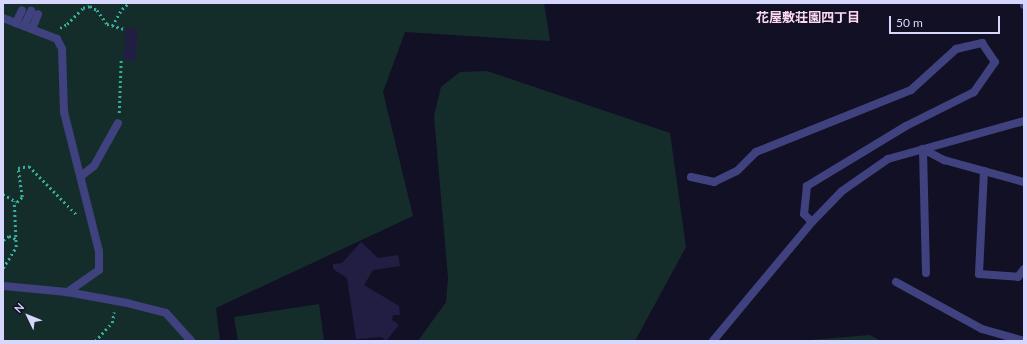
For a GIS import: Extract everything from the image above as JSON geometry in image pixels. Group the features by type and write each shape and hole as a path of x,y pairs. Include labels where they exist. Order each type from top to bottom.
{"street":[{"path":"24,26 30,11 24,26"},
{"path":"3,18 56,39 62,49 64,112 99,250 99,270 67,292"},
{"path":"691,177 714,182 737,171 756,152 911,90 956,49 982,43 995,62 974,92 906,126 807,186 804,214 812,222"},
{"path":"712,341 812,222 842,192 888,159 1024,120"},
{"path":"81,176 94,166 118,123"},
{"path":"924,149 944,160 1024,182"},
{"path":"924,149 926,273"},
{"path":"984,171 979,274 1018,277 1024,269"},
{"path":"896,282 982,329 1024,340"},
{"path":"3,286 67,292 166,313 191,341"}],"path":[{"path":"112,26 122,9 128,3"},
{"path":"57,28 68,24 83,8 90,6 112,26 125,29"},
{"path":"118,123 121,58"},
{"path":"3,194 17,202 22,197 18,168 29,166 80,217"},
{"path":"3,268 16,247 14,201"},
{"path":"3,240 9,236 16,239"},
{"path":"95,341 112,323 114,312 110,300"}],"green space":[{"path":"3,3 544,3 550,41 405,32 383,92 413,216 216,308 220,341 3,341"},
{"path":"487,71 670,133 686,247 635,341 418,341 446,302 448,278 434,116 441,87 460,72"},
{"path":"319,304 324,341 238,341 234,317"},
{"path":"870,335 881,341 797,341"}],"building":[{"path":"126,28 138,29 135,61 123,60"},
{"path":"361,242 378,258 398,255 400,266 373,270 364,285 399,306 400,315 393,315 392,320 399,325 386,341 382,337 356,339 347,278 333,269 333,264 342,263"}],"district":[{"name":"花屋敷荘園四丁目","path":"808,17"}]}
